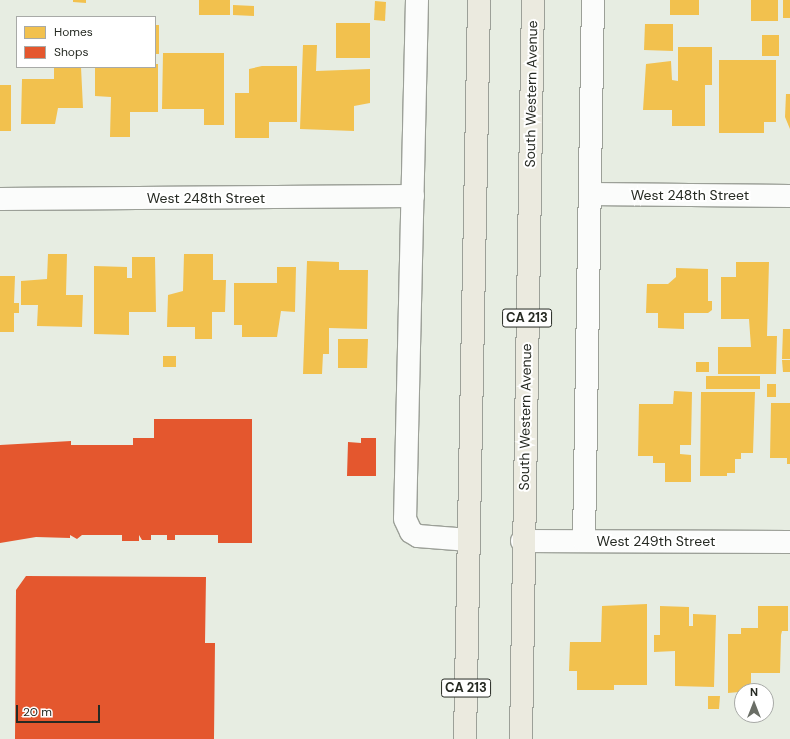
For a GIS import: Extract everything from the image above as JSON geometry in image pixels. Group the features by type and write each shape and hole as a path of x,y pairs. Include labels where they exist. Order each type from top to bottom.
{"main road":[{"name":"CA 213","path":"465,739 479,0"},
{"name":"South Western Avenue","path":"521,739 522,540 533,0"}],"street":[{"path":"417,0 405,519 418,536 469,540"},
{"path":"584,541 593,0"},
{"name":"West 248th Street","path":"590,194 790,196"},
{"name":"West 248th Street","path":"0,199 413,196"},
{"name":"West 249th Street","path":"522,540 790,542"}],"building: Homes":[{"path":"73,0 86,0 86,3 73,2"},
{"path":"199,0 230,0 230,15 199,15"},
{"path":"670,0 699,0 699,15 670,15"},
{"path":"751,0 778,0 778,21 751,21"},
{"path":"783,0 790,0 790,18 783,18"},
{"path":"375,1 386,2 385,21 374,20"},
{"path":"233,5 254,6 254,16 233,15"},
{"path":"336,23 370,23 370,58 336,58"},
{"path":"645,24 673,24 673,51 644,50"},
{"path":"156,25 159,25 159,54 156,54"},
{"path":"762,35 779,35 779,56 762,56"},
{"path":"303,45 317,45 316,71 370,69 370,103 354,106 354,131 300,129"},
{"path":"678,47 712,47 712,85 705,85 705,126 672,126 672,110 643,110 646,64 671,61 672,80 678,81"},
{"path":"163,53 224,53 224,125 204,125 204,109 162,109"},
{"path":"719,60 776,60 776,122 764,122 764,133 719,133"},
{"path":"156,64 158,64 158,112 130,112 130,137 110,137 111,97 95,96 95,68 156,68"},
{"path":"262,66 297,66 297,122 269,122 269,138 235,138 235,93 249,93 249,69"},
{"path":"54,68 81,68 83,108 58,108 55,124 21,124 22,79 54,79"},
{"path":"0,85 11,85 11,131 0,131"},
{"path":"786,94 790,94 790,129 785,117"},
{"path":"48,254 67,254 66,295 83,295 82,327 37,326 38,305 21,305 21,281 47,279"},
{"path":"184,254 213,254 213,280 226,280 225,312 212,312 212,339 195,339 195,327 167,327 168,295 183,291"},
{"path":"132,257 155,257 156,312 129,312 129,335 94,334 94,266 127,267 127,278 132,278"},
{"path":"307,261 339,262 339,270 368,270 367,329 329,328 329,354 323,354 322,374 303,374"},
{"path":"736,262 769,262 767,336 777,336 776,374 718,374 718,347 751,347 749,319 721,319 721,277 736,277"},
{"path":"277,267 296,267 295,312 281,311 277,337 242,337 242,325 234,325 234,283 277,283"},
{"path":"676,268 708,269 708,301 712,301 712,310 708,313 684,313 684,329 658,328 658,313 646,313 647,284 668,284 676,277"},
{"path":"0,276 15,276 14,303 19,303 19,313 14,313 14,332 0,332"},
{"path":"783,329 790,329 790,359 782,359"},
{"path":"338,339 368,339 367,368 338,368"},
{"path":"163,356 176,356 176,367 163,367"},
{"path":"782,360 790,360 790,372 783,372"},
{"path":"696,362 709,362 709,372 696,372"},
{"path":"706,376 760,376 760,389 706,389"},
{"path":"767,384 776,384 776,397 767,397"},
{"path":"674,391 692,392 691,445 680,445 680,454 691,455 691,482 665,482 665,463 653,463 653,456 638,456 639,404 673,404"},
{"path":"701,392 755,392 753,453 741,453 741,459 735,459 735,473 727,473 727,476 700,476"},
{"path":"771,403 790,403 790,464 787,464 787,458 770,458"},
{"path":"647,604 647,685 614,685 614,690 577,690 577,671 569,671 570,642 601,642 602,606"},
{"path":"660,606 689,607 689,626 693,626 693,614 716,615 714,687 675,686 675,651 654,652 654,635 660,635"},
{"path":"758,606 788,606 788,631 782,631 781,635 780,673 751,673 751,683 734,683 734,692 728,693 728,634 741,634 741,628 758,628"},
{"path":"708,696 720,696 719,709 708,709"}],"building: Shops":[{"path":"154,419 252,419 252,543 218,543 218,535 175,535 175,540 167,540 167,535 151,535 151,540 142,540 139,535 139,541 122,541 122,535 82,535 77,539 70,535 70,538 36,537 0,543 0,445 71,441 71,445 133,445 133,438 154,438"},
{"path":"361,438 376,438 376,476 347,476 348,442 361,443"},
{"path":"26,576 206,577 205,643 215,643 214,739 15,739 16,590"}]}
